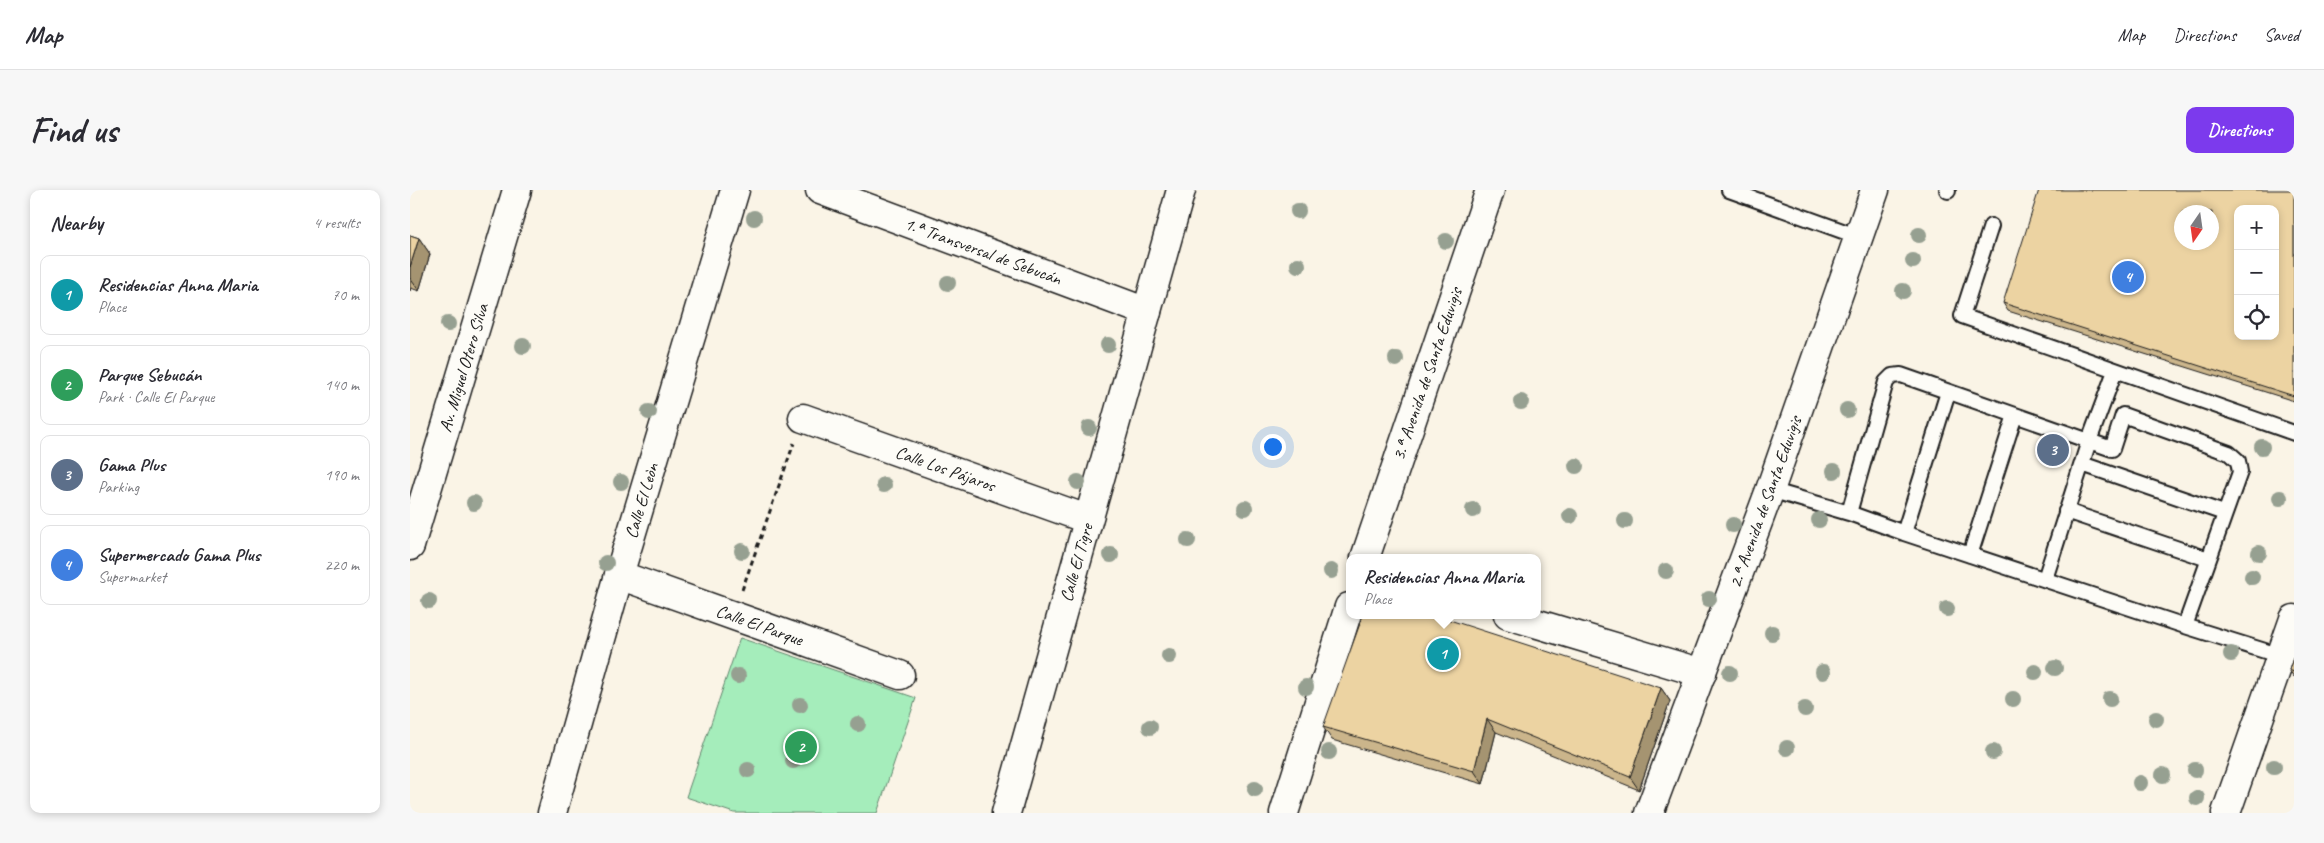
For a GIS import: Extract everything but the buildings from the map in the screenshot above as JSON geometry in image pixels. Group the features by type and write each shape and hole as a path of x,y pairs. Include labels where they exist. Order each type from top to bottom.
{"street":[{"name":"Av. Miguel Otero Silva","path":"410,546 517,190"},
{"name":"Calle El Leòn","path":"552,813 619,576 735,190"},
{"name":"1.ª Transversal de Sebucán","path":"820,190 1147,312"},
{"name":"Calle El Tigre","path":"1006,813 1087,519 1181,190"},
{"name":"3.ª Avenida de Santa Eduvigis","path":"1366,554 1490,190"},
{"name":"2.ª Avenida de Santa Eduvigis","path":"1649,813 1770,490 1875,190"},
{"name":"Calle Los Pájaros","path":"803,418 1087,519"},
{"name":"Calle El Parque","path":"619,576 900,674"},
{"path":"1284,813 1346,617"},
{"path":"1521,619 1702,673"},
{"path":"2226,813 2294,619"}],"lane":[{"path":"1729,190 1858,237"},
{"path":"1991,226 1962,316 2294,432"},
{"path":"2045,579 2089,441 2115,371"},
{"path":"1849,513 1886,382 1892,376 1901,375 2112,449 2123,415 2229,454 2238,461 2240,472 2184,626"},
{"path":"1904,533 1948,392"},
{"path":"1970,555 2015,415"},
{"path":"2082,464 2224,512"},
{"path":"1770,490 1849,513 2184,626 2281,656"},
{"path":"2066,511 2208,559"}],"path":[{"path":"733,615 803,418"}],"green space":[{"path":"740,638 916,698 877,813 734,813 686,797"}],"place":[{"name":"Supermercado Gama Plus","path":"2128,277"},
{"name":"Gama Plus","path":"2053,450"},
{"name":"Residencias Anna Maria","path":"1443,654"},
{"name":"Parque Sebucán","path":"801,747"}]}
